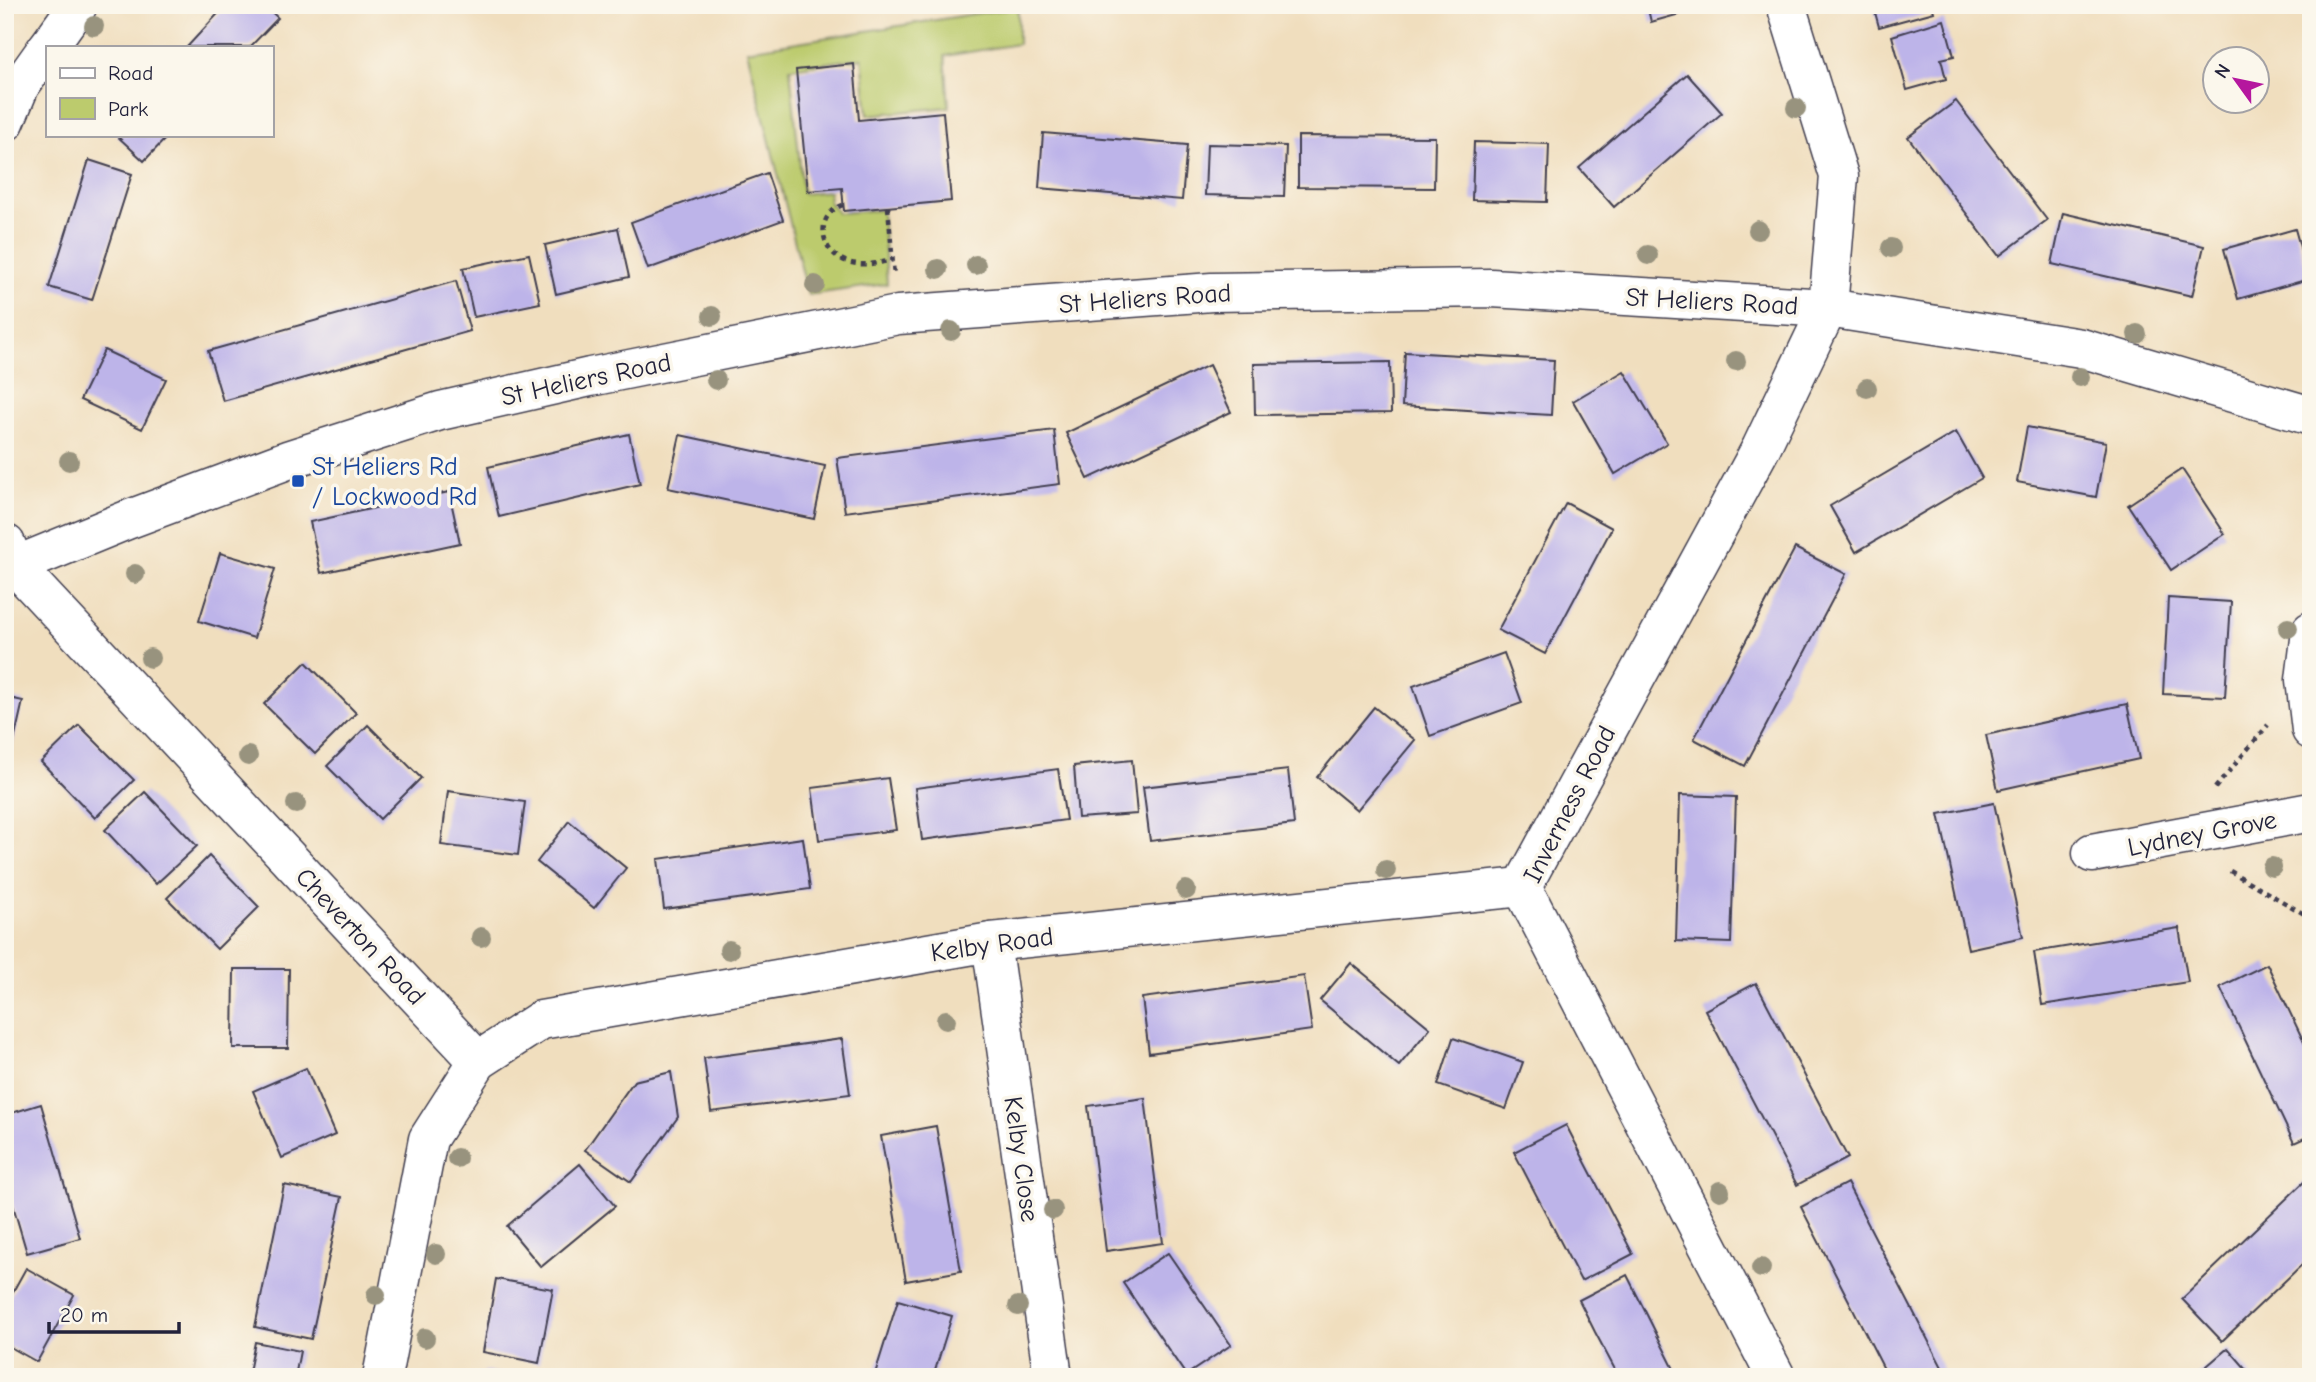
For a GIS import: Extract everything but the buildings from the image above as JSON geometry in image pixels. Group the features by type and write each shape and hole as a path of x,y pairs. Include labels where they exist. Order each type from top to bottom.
{"street":[{"path":"49,46 78,5"},
{"path":"1786,5 1839,176 1828,308"},
{"path":"5,122 20,86 46,51"},
{"name":"St Heliers Road","path":"8,559 127,520 290,459 440,411 590,377 898,315 1212,292 1491,288 1828,308 2081,348 2311,416"},
{"name":"Inverness Road","path":"1776,1377 1522,887 1761,448 1828,308"},
{"name":"Cheverton Road","path":"8,559 478,1061"},
{"path":"2311,631 2305,680 2311,730"},
{"name":"Lydney Grove","path":"2092,853 2311,812"},
{"name":"Kelby Road","path":"478,1061 541,1020 991,942 1522,887"},
{"name":"Kelby Close","path":"991,942 1053,1377"},
{"path":"382,1377 428,1139 478,1061"}],"path":[{"path":"844,205 834,210 826,222 824,242 829,249 847,262 874,264 893,260"},
{"path":"888,207 898,315"}],"green space":[{"path":"1018,7 1018,44 945,56 949,107 868,115 862,58 790,68 803,194 829,191 829,202 838,213 882,210 887,284 808,295 747,50"}],"place":[{"name":"St Heliers Rd / Lockwood Rd","path":"298,481"}]}
